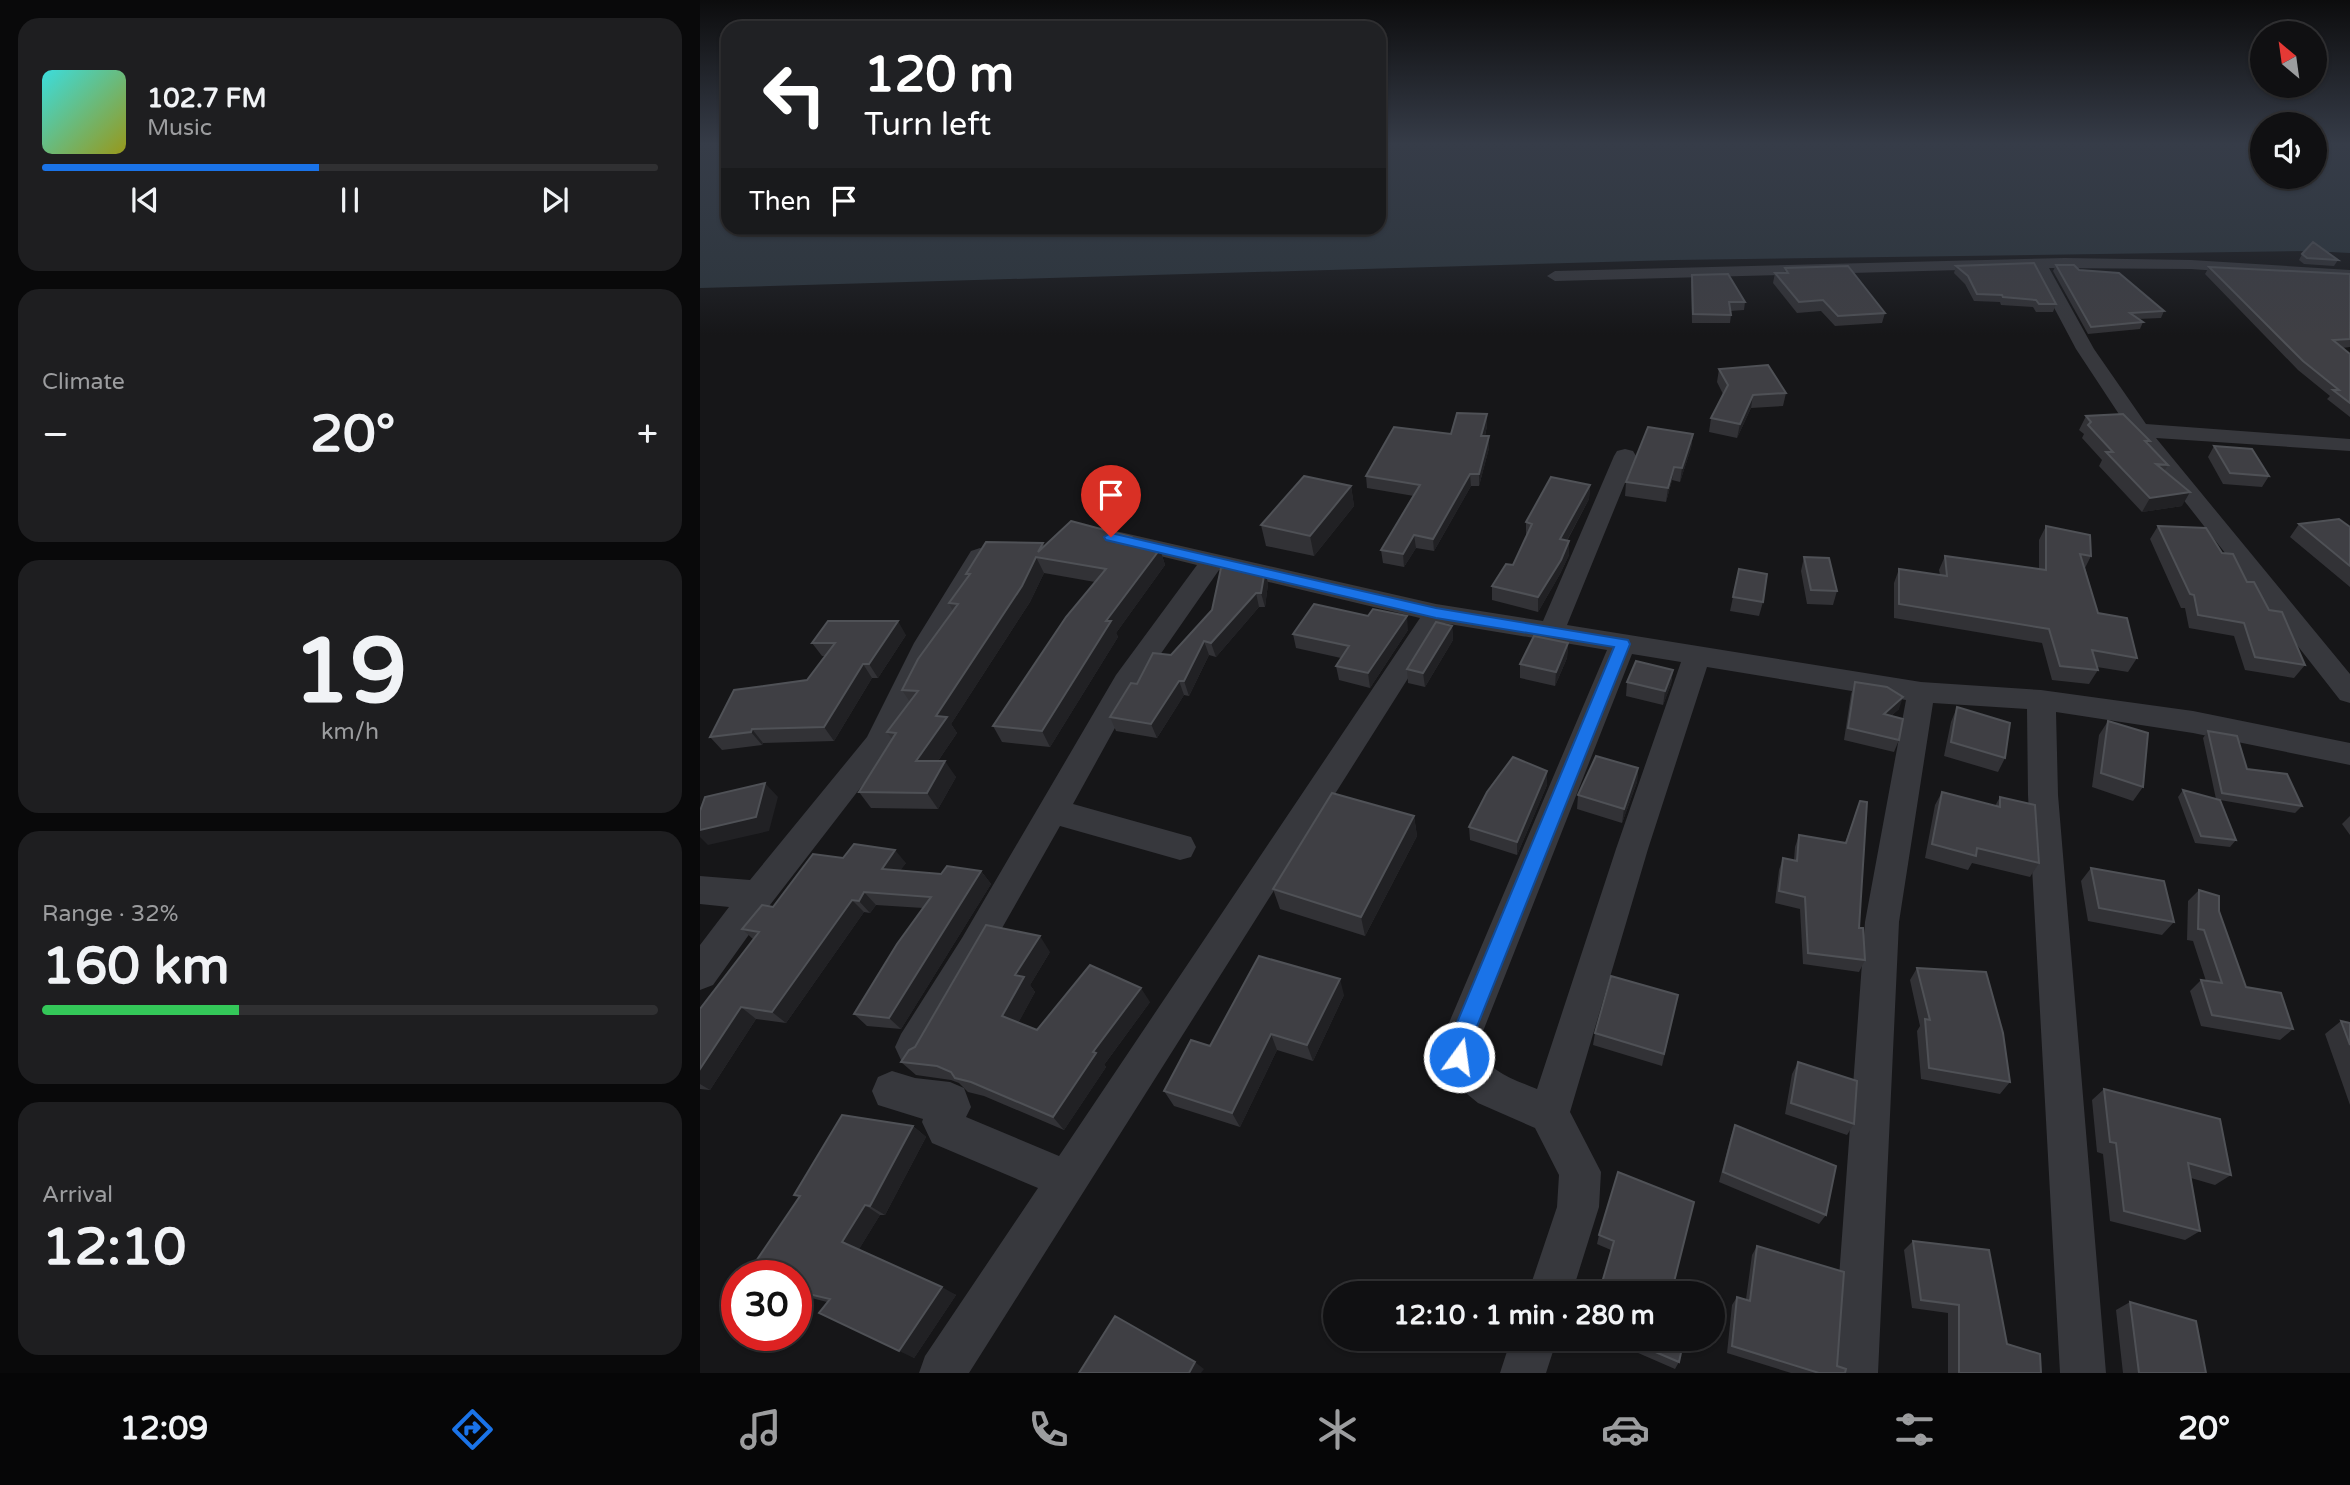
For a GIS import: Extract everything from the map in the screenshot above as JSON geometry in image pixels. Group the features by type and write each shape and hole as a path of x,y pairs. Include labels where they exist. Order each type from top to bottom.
{"street":[{"path":"1555,276 2138,263 2350,275"},
{"path":"2039,264 2085,349 2139,430 2350,693"},
{"path":"2139,430 2350,445"},
{"path":"1551,634 1625,456"},
{"path":"1111,537 1436,613 1551,634 1698,654 1921,692 2041,700 2193,722 2350,754"},
{"path":"700,973 878,744 928,643 980,556"},
{"path":"914,1047 974,949 1126,682 1213,561"},
{"path":"942,1373 1436,613"},
{"path":"1553,1281 1578,1207 1580,1172 1549,1114 1475,1080 1459,1057 1459,1044 1623,644"},
{"path":"1549,1114 1628,862 1698,654"},
{"path":"1855,1373 1882,922 1921,692"},
{"path":"2041,700 2043,794 2083,1373"},
{"path":"1052,811 1180,847"},
{"path":"700,890 758,895"},
{"path":"892,1091 915,1098 950,1102 951,1107 943,1122 946,1129 1067,1180"},
{"path":"1523,1373 1530,1351"}],"shaded area":[{"path":"700,207 721,207 721,235 1386,235 1386,207 2350,207 2350,253 2311,251 1675,260 700,288"}],"building":[{"path":"2313,242 2338,260 2307,258 2302,254"},
{"path":"2034,263 2056,304 2039,304 2036,300 2002,295 1977,294 1968,276 1956,266"},
{"path":"2056,265 2074,265 2079,270 2119,273 2164,311 2130,313 2143,322 2091,327"},
{"path":"1848,266 1885,313 1838,316 1823,300 1799,302 1775,273 1788,273 1785,268"},
{"path":"2209,267 2350,274 2350,339 2333,340 2350,354 2350,403 2333,390 2339,390 2303,361"},
{"path":"1728,274 1745,302 1729,302 1731,315 1693,314 1692,275"},
{"path":"1768,365 1786,393 1753,395 1740,424 1711,418 1728,385 1719,369"},
{"path":"1457,413 1487,414 1481,436 1489,436 1479,474 1470,474 1433,539 1414,535 1403,554 1381,550 1420,485 1366,476 1394,427 1451,434"},
{"path":"2123,414 2150,441 2145,441 2168,465 2156,464 2190,492 2150,498 2106,452 2113,452 2088,425 2091,422 2086,416"},
{"path":"1648,427 1693,434 1682,468 1674,467 1668,488 1626,482"},
{"path":"2214,446 2252,449 2269,476 2230,473"},
{"path":"1304,476 1351,486 1310,536 1261,525"},
{"path":"1551,477 1590,485 1560,539 1569,541 1561,560 1538,597 1492,586 1506,564 1513,565 1532,524 1526,522"},
{"path":"2339,519 2350,527 2350,566 2299,524"},
{"path":"1071,521 1131,537 1124,544 1160,549 1106,621 1111,621 1042,731 993,726 1066,617 1106,569 1036,557 1022,586 936,716 947,717 916,761 945,761 927,793 859,792 896,733 887,732 918,691 902,690 918,659 958,604 949,603 970,574 966,574 986,542 1043,543 1038,552"},
{"path":"2046,526 2090,535 2091,556 2080,554 2098,613 2127,618 2137,658 2092,650 2098,670 2060,666 2049,629 1899,604 1899,569 1947,576 1945,556 2046,570"},
{"path":"2158,526 2206,528 2222,553 2233,554 2247,582 2254,582 2269,610 2282,612 2305,665 2255,657 2244,623 2198,615 2194,595 2190,594"},
{"path":"1804,557 1829,558 1837,591 1811,590"},
{"path":"1248,567 1265,570 1261,593 1256,593 1211,643 1204,641 1184,681 1179,681 1151,724 1110,717 1131,683 1137,684 1153,653 1171,655 1212,610 1221,568"},
{"path":"1739,569 1767,574 1763,602 1733,597"},
{"path":"1314,604 1368,616 1373,609 1407,616 1368,673 1336,666 1349,646 1293,634"},
{"path":"828,621 898,621 869,664 863,664 824,727 752,729 751,732 710,737 734,690 807,680 835,643 812,643"},
{"path":"1436,622 1452,626 1423,673 1407,669"},
{"path":"1534,636 1568,643 1556,672 1520,664"},
{"path":"1636,661 1673,670 1665,691 1627,682"},
{"path":"1855,682 1887,687 1903,697 1884,714 1903,719 1899,740 1848,728"},
{"path":"1957,707 2010,723 2005,758 1951,742"},
{"path":"2108,721 2148,733 2143,787 2101,773"},
{"path":"2208,731 2237,736 2247,769 2287,774 2302,806 2222,793"},
{"path":"1596,756 1638,768 1624,809 1578,795"},
{"path":"1513,757 1547,771 1517,842 1469,827 1487,792"},
{"path":"765,783 756,817 700,830 700,811 705,797"},
{"path":"2183,790 2220,800 2236,840 2201,836"},
{"path":"1942,792 2000,807 2000,797 2035,805 2039,863 1977,848 1976,856 1932,844"},
{"path":"1332,793 1414,816 1361,917 1273,889"},
{"path":"1860,801 1867,802 1859,928 1863,928 1865,960 1808,953 1805,897 1779,891 1783,858 1797,861 1799,835 1846,843"},
{"path":"854,844 895,850 882,869 941,874 947,866 981,871 889,1018 854,1014 897,944 931,897 864,892 859,901 852,900 772,1012 741,1007 700,1069 700,1009 759,932 742,929 762,905 773,907 813,854 843,858"},
{"path":"2091,868 2164,881 2174,922 2099,908"},
{"path":"2199,890 2219,896 2219,911 2246,987 2281,993 2293,1029 2212,1015 2201,980 2222,983 2204,930 2198,929"},
{"path":"986,925 1040,936 1015,975 1024,977 1002,1016 1037,1030 1090,965 1141,988 1093,1052 1096,1053 1053,1117 971,1082 955,1078 951,1072 937,1066 901,1062 909,1050 915,1047"},
{"path":"1259,956 1340,979 1307,1045 1271,1034 1232,1113 1164,1091 1191,1040 1210,1046"},
{"path":"1917,968 1986,972 2003,1033 2010,1082 1929,1068 1925,1019 1930,1020"},
{"path":"1611,976 1678,995 1664,1054 1595,1033"},
{"path":"2341,1021 2350,1023 2350,1045"},
{"path":"1798,1062 1857,1081 1854,1124 1791,1103"},
{"path":"2104,1089 2220,1119 2231,1175 2188,1163 2200,1231 2124,1211 2116,1143 2110,1142"},
{"path":"842,1115 913,1126 870,1206 865,1205 842,1242 942,1287 899,1351 819,1313 830,1299 812,1295 812,1260 757,1260 800,1196 794,1195"},
{"path":"1735,1125 1836,1166 1826,1215 1723,1172"},
{"path":"1618,1172 1694,1202 1674,1281 1602,1281 1614,1241 1599,1235"},
{"path":"1913,1241 1989,1250 2007,1344 2040,1354 2041,1373 1959,1373 1959,1305 1921,1300"},
{"path":"1757,1246 1844,1272 1837,1366 1846,1369 1845,1373 1819,1373 1732,1346 1737,1297 1750,1301"},
{"path":"2130,1302 2196,1321 2206,1373 2139,1373"},
{"path":"1115,1316 1195,1362 1189,1373 1079,1373"},
{"path":"1653,1351 1681,1351 1679,1362"}],"route":[{"path":"1111,537 1436,613 1623,644 1459,1044 1459,1057"}]}
